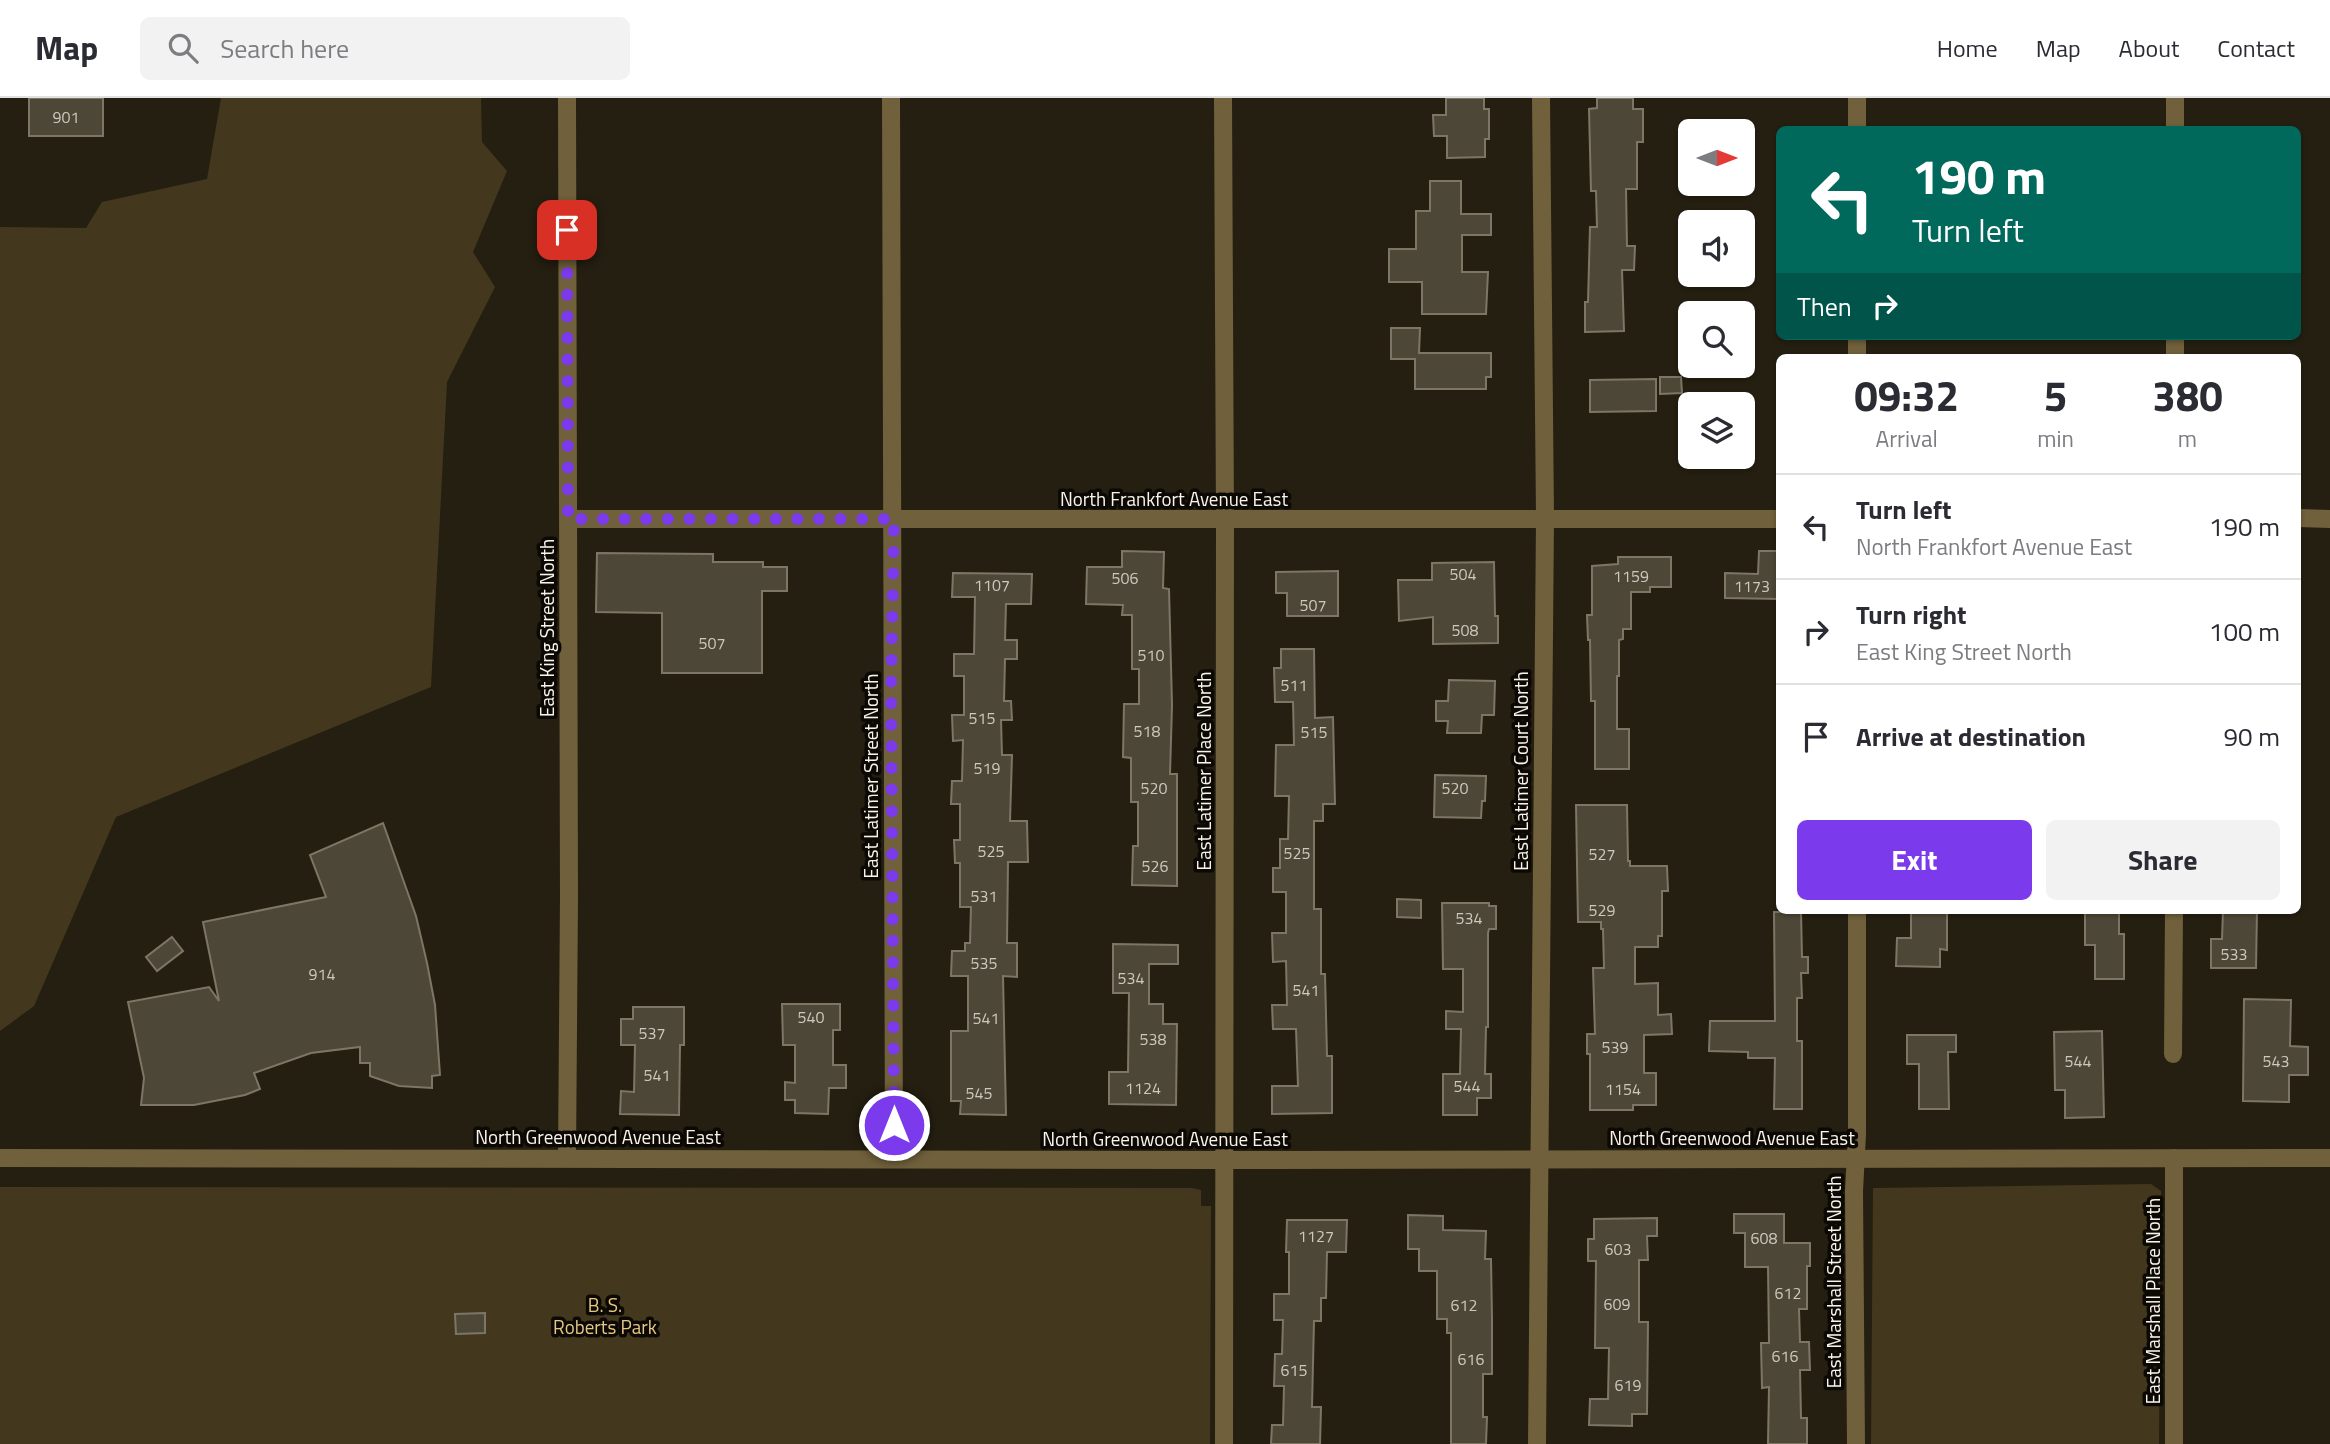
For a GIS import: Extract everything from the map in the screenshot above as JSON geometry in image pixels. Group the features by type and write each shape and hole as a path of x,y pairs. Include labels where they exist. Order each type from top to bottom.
{"street":[{"name":"East King Street North","path":"567,98 567,1158"},
{"name":"East Latimer Street North","path":"891,98 894,1159"},
{"name":"East Latimer Place North","path":"1223,98 1224,1444"},
{"name":"East Latimer Court North","path":"1537,1444 1545,518 1541,98"},
{"path":"1857,98 1857,126"},
{"path":"2175,98 2175,126"},
{"path":"2301,518 2330,519"},
{"name":"North Frankfort Avenue East","path":"568,519 1776,519"},
{"name":"East Marshall Street North","path":"1856,1444 1857,914"},
{"path":"2174,914 2174,1054"},
{"name":"North Greenwood Avenue East","path":"0,1158 2330,1158"},
{"name":"East Marshall Place North","path":"2174,1158 2174,1444"}],"green space":[{"path":"221,98 481,98 482,142 507,171 473,252 495,287 447,382 431,687 116,817 34,1006 0,1031 0,227 86,228 102,202 207,179"},
{"path":"2151,1184 2161,1191 2159,1444 1871,1444 1873,1188"},
{"name":"B. S. Roberts Park","path":"0,1187 1192,1188 1201,1190 1201,1206 1211,1206 1210,1444 0,1444"}],"building":[{"path":"29,98 103,98 103,136 29,136"},
{"path":"1446,98 1484,98 1484,109 1489,109 1489,139 1485,139 1485,157 1447,158 1447,136 1434,136 1433,115 1446,115"},
{"path":"1597,98 1633,98 1633,109 1643,109 1643,142 1637,142 1637,189 1626,189 1627,246 1635,246 1634,270 1622,270 1624,331 1585,332 1590,227 1597,227 1596,191 1591,191 1589,109 1597,108"},
{"path":"1430,181 1461,181 1461,214 1491,214 1491,235 1462,235 1462,272 1488,272 1486,314 1422,314 1422,282 1389,282 1389,249 1416,249 1416,211 1430,211"},
{"path":"1391,328 1420,328 1419,353 1491,353 1491,377 1486,377 1486,389 1415,389 1415,359 1391,359"},
{"path":"1660,377 1681,378 1682,392 1660,394"},
{"path":"1656,379 1656,411 1590,412 1590,380"},
{"path":"1122,551 1164,552 1163,588 1169,589 1172,705 1170,774 1177,774 1177,886 1132,885 1133,846 1138,846 1138,802 1131,802 1131,758 1123,757 1124,704 1139,704 1139,669 1132,669 1132,615 1122,615 1123,605 1086,604 1087,567 1122,567"},
{"path":"1759,551 1776,551 1776,599 1725,598 1725,573 1758,574"},
{"path":"597,553 713,554 713,562 763,562 763,567 787,567 787,591 762,591 762,673 662,673 662,613 596,612"},
{"path":"1618,557 1671,557 1671,587 1650,587 1650,592 1631,592 1631,629 1623,629 1623,639 1619,640 1617,676 1617,729 1629,729 1629,769 1595,769 1595,701 1591,701 1587,615 1592,615 1592,566 1618,564"},
{"path":"1494,562 1498,643 1433,644 1433,617 1399,621 1398,580 1432,580 1432,563"},
{"path":"1338,571 1338,616 1287,616 1287,593 1276,593 1276,572"},
{"path":"953,573 1032,574 1031,604 1006,604 1005,640 1017,640 1017,659 1005,659 1004,701 1011,701 1012,720 1001,720 1002,755 1012,755 1010,821 1027,821 1028,862 1008,862 1007,943 1017,943 1017,977 1003,976 1006,1115 960,1114 961,1101 951,1101 951,1031 968,1031 968,976 951,976 952,951 965,951 965,943 970,943 971,907 960,907 960,863 955,863 954,840 960,840 960,804 951,804 952,781 962,781 963,740 953,741 952,715 964,715 964,676 954,676 954,654 974,654 975,597 952,597"},
{"path":"1281,649 1314,649 1315,718 1333,717 1335,804 1323,804 1323,821 1314,821 1314,909 1321,909 1321,974 1325,974 1327,1056 1332,1056 1332,1113 1272,1114 1272,1086 1298,1086 1296,1029 1273,1029 1272,1005 1287,1005 1286,961 1273,962 1272,933 1286,933 1286,892 1273,892 1273,868 1280,868 1280,839 1288,839 1289,796 1275,796 1276,745 1294,745 1293,702 1275,702 1274,668 1281,668"},
{"path":"1449,680 1495,681 1494,715 1482,715 1481,733 1447,733 1448,721 1436,721 1436,701 1448,701"},
{"path":"1435,775 1486,776 1481,818 1434,817"},
{"path":"1576,805 1627,805 1630,866 1667,866 1668,891 1662,891 1662,936 1658,936 1658,947 1635,947 1635,984 1658,983 1658,1015 1671,1014 1672,1034 1644,1035 1644,1073 1656,1073 1656,1105 1633,1105 1633,1110 1590,1110 1590,1054 1587,1054 1587,1034 1595,1034 1593,968 1604,968 1603,929 1601,922 1578,922"},
{"path":"383,823 416,916 435,1005 440,1075 432,1076 432,1088 399,1086 370,1076 370,1063 360,1063 360,1047 311,1053 254,1073 260,1089 245,1095 194,1105 141,1105 144,1078 128,1002 209,987 219,1001 203,922 326,897 310,855"},
{"path":"1397,899 1421,900 1421,918 1397,917"},
{"path":"1442,903 1489,903 1489,906 1496,906 1496,929 1489,929 1488,933 1485,1074 1491,1074 1491,1098 1477,1098 1477,1115 1443,1115 1443,1074 1460,1074 1461,1029 1446,1029 1446,1011 1463,1012 1463,969 1443,969"},
{"path":"1774,912 1801,914 1802,957 1808,957 1808,973 1801,973 1802,998 1797,998 1797,1041 1802,1041 1802,1109 1774,1109 1775,1058 1748,1058 1748,1052 1709,1051 1710,1021 1775,1021"},
{"path":"1911,914 1947,914 1947,950 1940,949 1940,967 1896,966 1897,938 1911,938"},
{"path":"2085,914 2119,914 2119,934 2124,934 2124,979 2095,979 2095,945 2085,945"},
{"path":"2223,914 2257,914 2256,968 2211,968 2211,939 2222,939"},
{"path":"172,937 183,951 157,971 146,957"},
{"path":"1113,944 1178,945 1178,964 1149,964 1149,1004 1163,1004 1163,1024 1177,1024 1176,1105 1109,1104 1109,1072 1128,1072 1129,993 1113,993"},
{"path":"2244,999 2291,1000 2290,1046 2308,1047 2308,1075 2289,1075 2289,1102 2243,1101"},
{"path":"782,1004 840,1004 840,1030 833,1030 833,1065 846,1065 846,1088 829,1088 828,1114 795,1113 795,1100 785,1100 785,1082 795,1083 795,1045 783,1045"},
{"path":"633,1007 684,1007 684,1045 680,1045 679,1115 620,1114 621,1091 634,1092 635,1045 621,1045 621,1019 633,1019"},
{"path":"2102,1031 2104,1117 2065,1118 2065,1090 2055,1090 2054,1032"},
{"path":"1907,1035 1956,1035 1956,1052 1948,1052 1949,1109 1919,1109 1919,1064 1907,1064"},
{"path":"1734,1214 1784,1214 1784,1243 1810,1243 1807,1309 1799,1309 1800,1342 1809,1342 1810,1370 1800,1370 1801,1418 1807,1418 1807,1444 1768,1444 1769,1387 1762,1388 1761,1343 1769,1343 1768,1267 1745,1267 1745,1233 1734,1233"},
{"path":"1408,1215 1443,1216 1443,1230 1486,1231 1485,1259 1491,1259 1492,1374 1483,1374 1483,1417 1487,1417 1486,1444 1451,1444 1451,1333 1447,1333 1447,1319 1437,1319 1437,1271 1419,1271 1419,1249 1408,1249"},
{"path":"1657,1218 1657,1236 1647,1236 1648,1260 1639,1260 1639,1322 1648,1322 1647,1414 1632,1414 1632,1426 1589,1425 1590,1399 1608,1399 1609,1348 1595,1348 1596,1261 1588,1261 1588,1239 1594,1239 1594,1219"},
{"path":"1287,1220 1347,1220 1346,1252 1327,1252 1326,1298 1321,1298 1321,1321 1314,1321 1312,1407 1321,1407 1320,1444 1271,1444 1272,1425 1283,1425 1284,1386 1274,1386 1275,1354 1282,1354 1283,1320 1274,1320 1274,1294 1289,1294"},
{"path":"485,1313 485,1333 456,1334 455,1314"}],"route":[{"path":"567,230 568,519 894,519 891,685 894,1125"}]}
